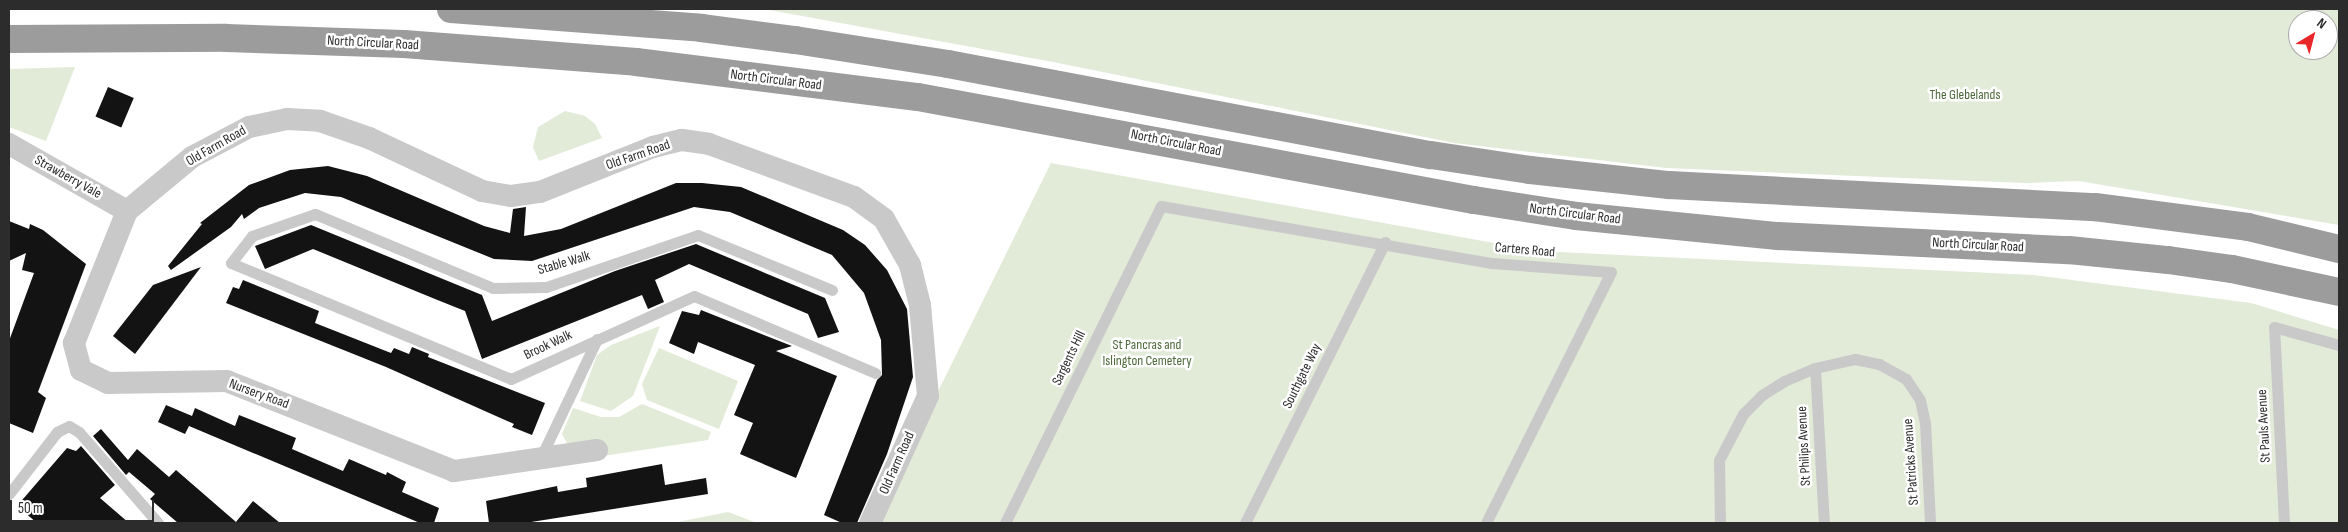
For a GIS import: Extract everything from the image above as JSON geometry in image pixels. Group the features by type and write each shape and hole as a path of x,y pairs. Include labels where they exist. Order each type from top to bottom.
{"highway":[{"path":"451,9 518,11 701,28 938,63 1431,156 1530,170 1669,185 2095,207 2248,227 2339,249"},
{"name":"North Circular Road","path":"9,39 226,38 384,43 636,62 918,97 1474,200 1576,216 1778,236 2069,250 2168,260 2232,269 2339,292"}],"street":[{"name":"Old Farm Road","path":"127,211 192,157 249,127 287,119 320,121 369,138 482,191 511,196 540,192 653,146 682,140 709,144 854,197 884,219 910,265 918,297 921,393 870,523"},
{"name":"Strawberry Vale","path":"9,144 127,211"},
{"name":"Nursery Road","path":"127,211 74,343 81,370 108,383 227,381 454,470 597,450"}],"lane":[{"name":"Carters Road","path":"1160,206 1385,242 1492,263 1611,272 1486,523"},
{"name":"Sargents Hill","path":"1005,523 1160,206"},
{"name":"Stable Walk","path":"231,263 252,236 315,214 493,288 546,286 698,235 832,290"},
{"name":"Southgate Way","path":"1245,523 1385,242"},
{"name":"Brook Walk","path":"231,263 511,379 694,296 875,373"},
{"name":"St Pauls Avenue","path":"2284,523 2274,327 2339,345"},
{"path":"540,459 597,339"},
{"name":"St Patricks Avenue","path":"1720,523 1719,460 1729,435 1743,414 1762,395 1784,381 1815,368 1855,359 1879,364 1906,379 1920,400 1925,423 1930,523"},
{"name":"St Philips Avenue","path":"1815,368 1824,523"},
{"path":"9,494 58,432 69,426 79,432 158,523"}],"green space":[{"name":"The Glebelands","path":"764,9 2339,9 2339,225 2079,181 2024,183 1666,168 1454,143 1053,62"},
{"path":"75,67 46,141 9,127 9,69"},
{"path":"565,111 585,116 595,124 602,138 539,161 533,147 538,127"},
{"name":"St Pancras and Islington Cemetery","path":"1051,163 1538,251 2033,275 2251,303 2339,330 2339,523 873,523"},
{"path":"660,326 633,396 611,411 580,401 597,355 611,345"},
{"path":"659,348 738,381 719,429 647,400 642,384"},
{"path":"642,404 711,432 708,440 603,456 569,447 562,434 573,408 601,417 619,417"},
{"path":"728,512 757,523 673,523"}],"building":[{"path":"108,87 134,98 121,127 95,116"},
{"path":"328,166 367,176 484,226 510,233 513,209 526,207 524,236 561,229 676,183 702,183 741,187 843,230 865,245 887,270 907,309 913,377 887,454 857,523 842,523 824,515 877,380 882,375 881,340 864,293 832,255 730,212 694,207 532,261 494,259 341,197 305,193 259,208 244,219 242,214 231,227 171,270 168,266 202,224 200,223 249,185 290,170"},
{"path":"9,221 29,229 30,224 43,230 86,264 38,392 46,398 33,433 9,423 9,341 34,273 22,270 26,253 9,261"},
{"path":"311,225 482,295 492,321 615,271 696,244 825,298 839,332 818,338 808,314 689,264 655,280 664,302 648,309 642,295 482,359 465,311 313,249 265,269 255,246"},
{"path":"201,267 135,354 113,336 153,285"},
{"path":"243,280 319,311 315,323 391,353 394,348 409,354 412,347 429,354 428,357 545,403 532,435 512,427 514,424 386,367 226,303 233,287 239,289"},
{"path":"701,310 792,346 776,351 837,376 796,478 740,454 753,423 734,415 755,365 698,342 694,354 669,343 682,311 699,315"},
{"path":"166,405 192,416 195,408 235,426 239,415 296,438 292,449 343,471 349,459 386,475 387,472 406,482 402,492 439,508 434,523 420,523 189,426 185,434 158,422"},
{"path":"101,429 128,460 137,449 169,477 176,470 236,522 253,501 280,523 178,523 150,499 155,494 129,472 126,475 93,436"},
{"path":"81,446 115,485 100,498 129,523 37,523 17,506 67,448 76,451"},
{"path":"662,464 665,485 706,478 708,494 525,523 489,523 486,501 557,486 558,492 587,487 586,478"}]}
